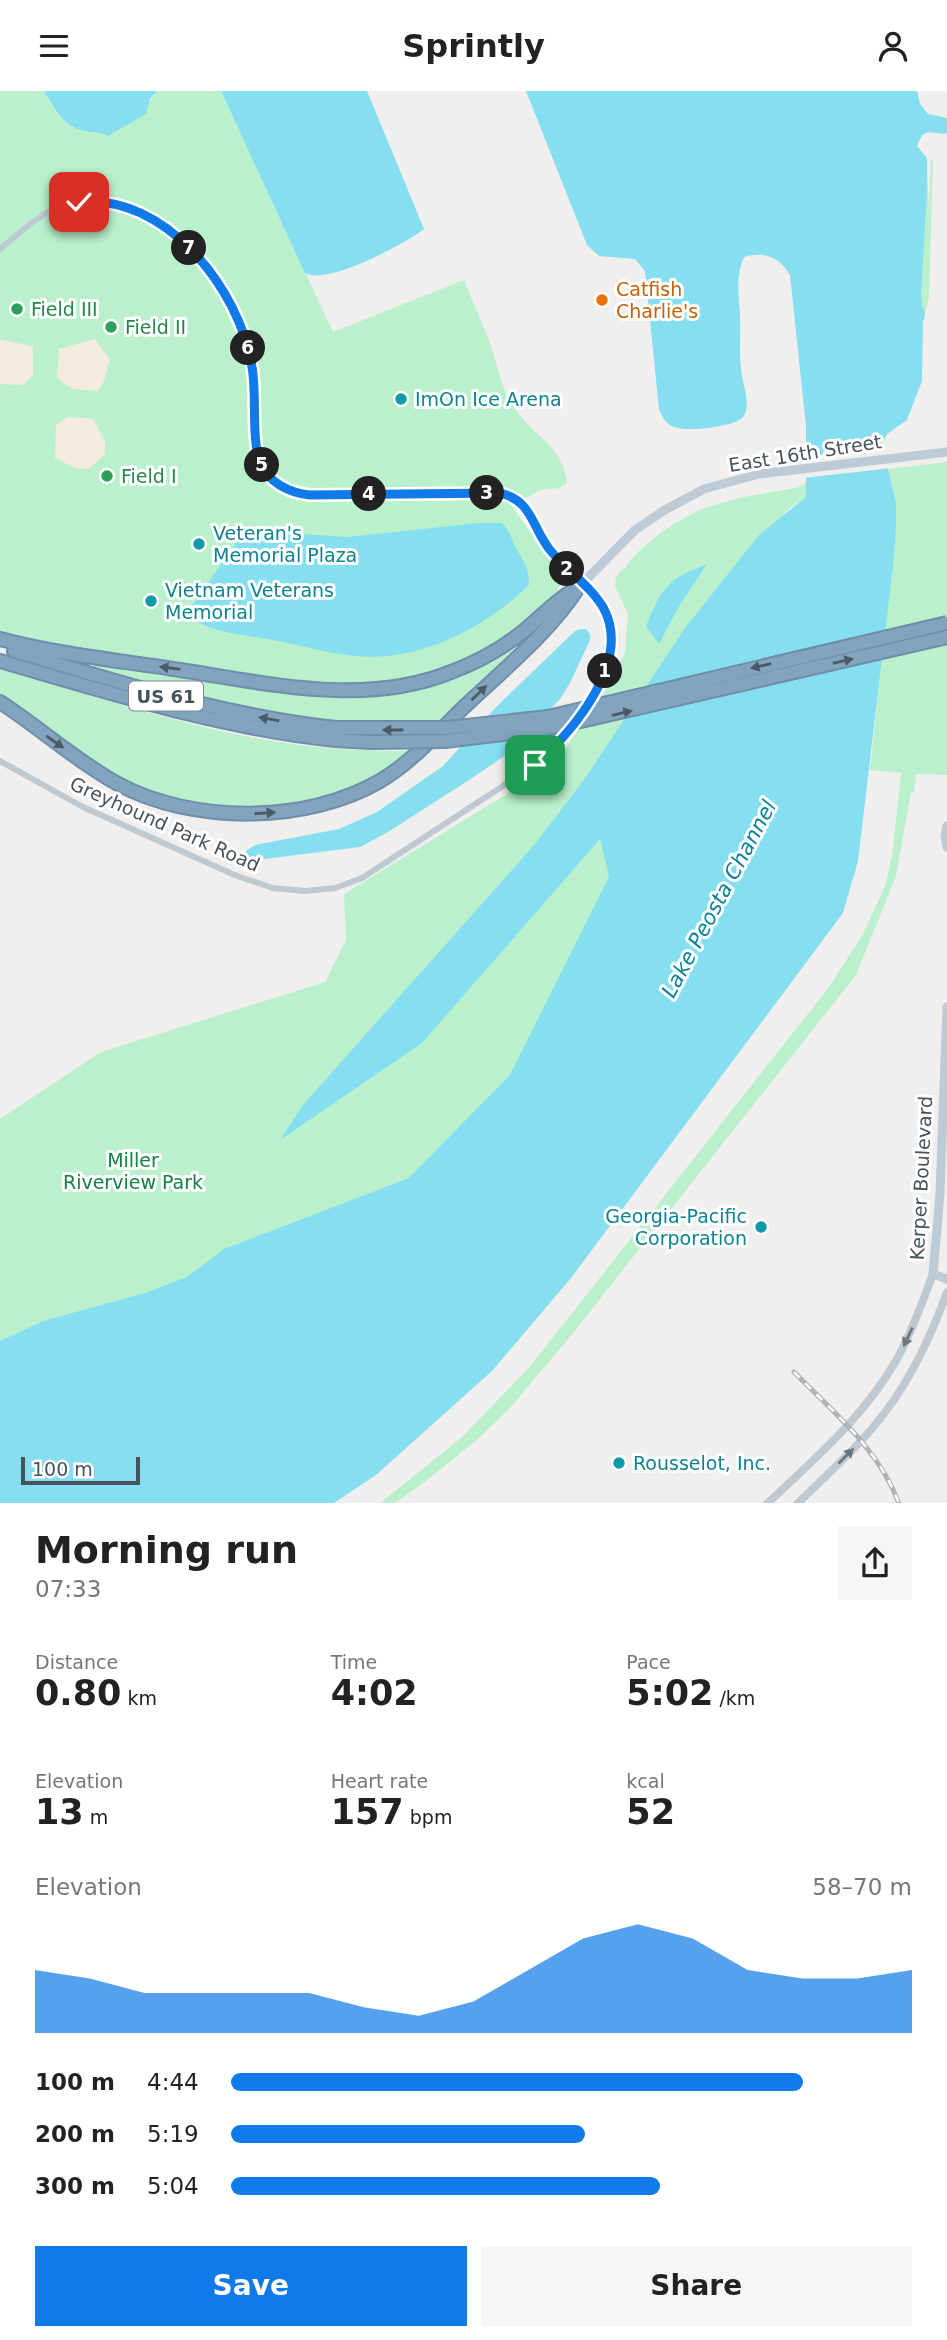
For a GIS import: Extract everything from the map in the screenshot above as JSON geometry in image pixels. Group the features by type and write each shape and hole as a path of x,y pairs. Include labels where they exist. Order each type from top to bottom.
{"highway":[{"path":"0,639 71,654 281,685 335,691 382,690 431,680 490,654 527,628 560,598 580,586"},
{"path":"0,702 118,783 149,797 187,808 240,814 272,813 307,807 343,797 379,781 411,758 531,643 567,605 580,586"},
{"name":"US 61","path":"0,661 193,716 243,727 336,734 448,728 548,716 947,623"},
{"name":"US 61","path":"0,647 200,705 370,742 445,741 546,729 947,637"}],"main road":[{"name":"East 16th Street","path":"580,586 635,530 704,489 733,479 790,470 947,452"},
{"path":"947,826 947,847"},
{"name":"Kerper Boulevard","path":"933,1274 940,1194 947,1007"},
{"path":"933,1274 947,1279"}],"street":[{"name":"Greyhound Park Road","path":"0,249 54,209 79,202 109,202 152,219 193,251 222,287 234,308 252,364 256,442 260,461 276,483 286,489 310,495 495,493 509,496 526,507 543,541 580,586 598,600 607,617 611,646 605,671 580,715 552,750 535,765 362,878 335,888 288,891 256,883 83,807 0,761"},
{"name":"Kerper Boulevard","path":"767,1503 858,1415 885,1379 905,1344 933,1274"},
{"path":"797,1503 886,1413 914,1369 947,1292"}],"green space":[{"path":"0,91 43,91 61,118 85,132 147,106 157,91 221,91 333,332 464,280 511,402 523,420 554,451 564,470 567,483 559,488 541,490 525,498 509,492 512,504 517,507 513,508 561,574 557,591 515,630 468,659 409,679 350,687 73,650 0,634"},
{"path":"927,158 933,161 929,297 923,322 919,309"},
{"path":"947,462 947,775 916,774 896,876 856,975 573,1333 510,1408 479,1438 426,1481 395,1503 380,1503 461,1438 528,1369 829,987 863,934 885,886 892,856 901,773 870,770 896,529 896,503 888,469"},
{"name":"Miller Riverview Park","path":"806,483 806,497 785,512 626,795 604,969 448,1171 187,1293 70,1314 43,1321 0,1341 0,1119 101,1052 325,982 346,940 344,894 554,765 607,688 625,653 628,614 615,586 616,578 638,552 675,523 702,509 738,498 796,488"},
{"path":"533,630 444,721 366,722 288,716 214,702 94,667 95,665 309,694 379,695 425,688 454,678 495,656"},
{"path":"0,669 224,732 328,748 412,751 358,786 301,805 241,810 180,802 124,781 45,730 0,696"}],"sand":[{"path":"95,339 110,360 104,381 98,391 72,389 57,378 59,349"},
{"path":"0,340 33,346 33,375 23,385 0,384"},
{"path":"68,417 93,419 105,441 105,454 89,469 75,468 55,458 56,425"}],"water":[{"path":"43,91 157,91 150,99 146,114 108,136 81,130 67,123"},
{"path":"221,91 367,91 424,229 384,253 347,269 330,274 305,273"},
{"name":"Lake Peosta Channel","path":"526,91 917,91 920,104 928,114 947,118 947,136 934,135 927,140 921,293 927,318 928,371 918,415 887,442 888,469 896,503 893,566 858,861 843,913 571,1278 492,1371 376,1475 334,1503 0,1503 0,1341 43,1321 145,1293 187,1277 224,1249 409,1178 510,1075 609,877 600,839 422,1043 280,1140 303,1105 535,844 586,777 685,628 759,535 806,497 806,426 790,275 786,269 765,255 744,257 741,265 738,286 740,356 747,400 743,417 725,425 699,429 669,424 659,409 645,271 635,259 599,256 587,245"},
{"path":"502,523 505,526 526,565 529,585 512,601 472,628 427,648 380,656 344,655 210,628 193,618 188,611 244,534 254,531 348,537"},
{"path":"707,564 679,606 659,644 646,626 662,593 674,580"},
{"path":"586,629 590,640 570,683 560,699 503,757 388,832 360,847 257,860 247,856 246,851 255,845 339,829 377,812 443,766 498,705 575,631"}],"pier":[{"path":"928,132 947,132 947,140 934,138 931,142 929,214 927,158 917,146 922,135"},
{"path":"927,308 931,351 929,391 917,424 890,444 892,468 803,478 802,457 879,448 887,434 907,420 922,381 923,322"}],"railway":[{"path":"794,1372 868,1449 891,1484 899,1503"}],"place":[{"name":"Catfish Charlie's","path":"602,300"},
{"name":"Field III","path":"17,309"},
{"name":"Field II","path":"111,327"},
{"name":"ImOn Ice Arena","path":"401,399"},
{"name":"Field I","path":"107,476"},
{"name":"Veteran's Memorial Plaza","path":"199,544"},
{"name":"Vietnam Veterans Memorial","path":"151,601"},
{"name":"Georgia-Pacific Corporation","path":"761,1227"},
{"name":"Rousselot, Inc.","path":"619,1463"}],"route":[{"path":"79,202 109,202 152,219 193,251 222,287 234,308 249,350 254,380 256,442 260,461 267,474 281,486 299,494 310,495 499,493 519,501 526,507 550,550 598,600 607,617 611,638 610,657 591,698 552,750 535,765"}]}
